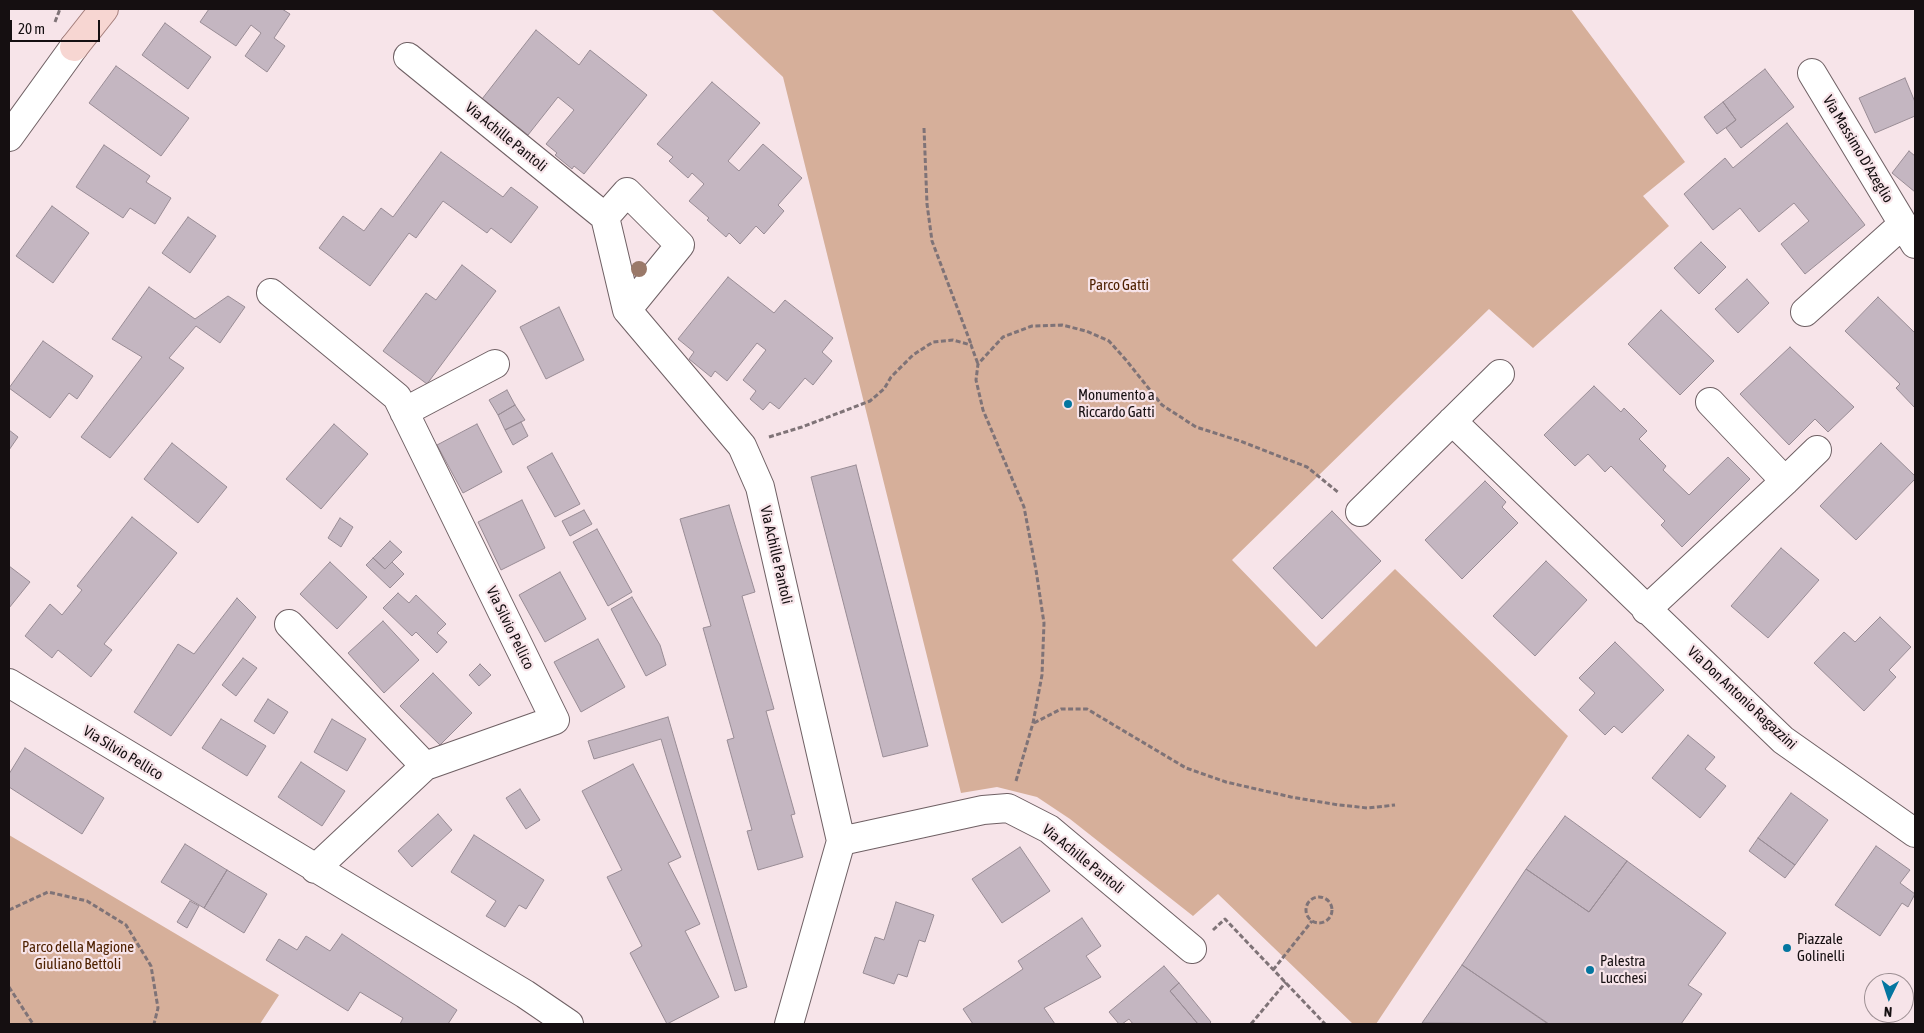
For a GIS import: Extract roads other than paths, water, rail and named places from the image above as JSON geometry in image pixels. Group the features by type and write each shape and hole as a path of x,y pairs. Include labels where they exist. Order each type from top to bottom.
{"main road":[{"path":"74,47 86,9"},
{"path":"74,47 104,9"}],"street":[{"path":"9,137 74,47"},
{"name":"Via Achille Pantoli","path":"408,57 605,217 627,310 742,446 760,487 841,841 789,1024"},
{"name":"Via Massimo D'Azeglio","path":"1805,312 1909,234 1812,73"},
{"path":"605,217 627,192 680,245 627,310"},
{"name":"Via Silvio Pellico","path":"271,293 397,397 555,720 425,766 315,869"},
{"path":"404,412 495,364"},
{"path":"1360,512 1500,374"},
{"path":"1710,402 1785,481"},
{"name":"Via Don Antonio Ragazzini","path":"1452,421 1783,740 1915,833"},
{"path":"1646,610 1816,450"},
{"path":"289,624 425,766"},
{"name":"Via Silvio Pellico","path":"9,683 525,994 568,1024"},
{"name":"Via Achille Pantoli","path":"841,841 984,810 1008,808 1048,829 1192,949"}],"place":[{"name":"Monumento a Riccardo Gatti","path":"1068,404"},
{"name":"Piazzale Golinelli","path":"1787,948"},
{"name":"Palestra Lucchesi","path":"1590,970"}],"park label":[{"name":"Parco Gatti","path":"1119,285"},
{"name":"Parco della Magione Giuliano Bettoli","path":"78,956"}]}
